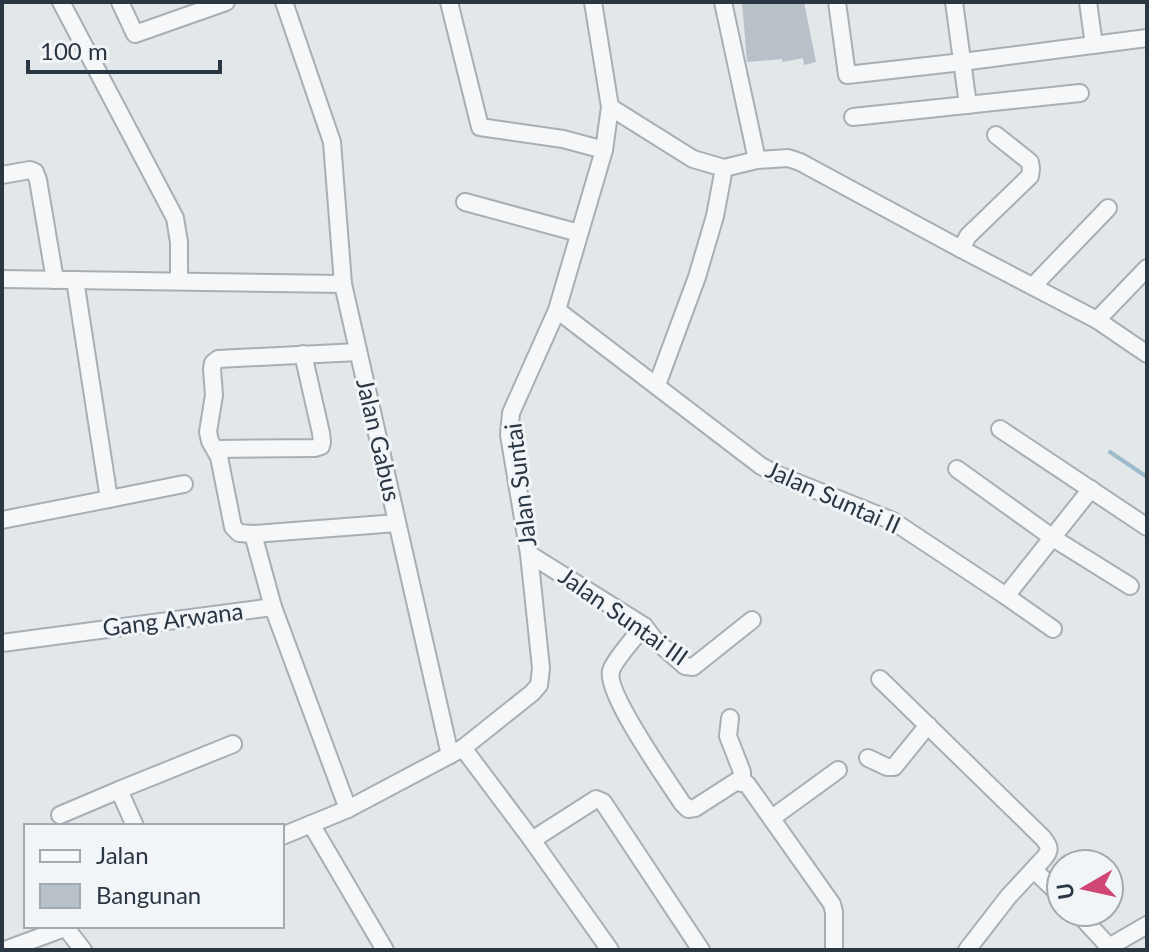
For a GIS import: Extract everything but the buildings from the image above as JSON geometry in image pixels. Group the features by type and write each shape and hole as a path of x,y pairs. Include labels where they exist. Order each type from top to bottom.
{"street":[{"path":"61,2 175,218 179,242 179,281"},
{"path":"120,2 135,34 226,2"},
{"name":"Jalan Gabus","path":"284,2 332,142 343,284 397,523 456,751"},
{"path":"449,2 480,127 563,139 604,150"},
{"name":"Jalan Suntai","path":"284,835 348,809 456,751 539,685 541,668 529,554 509,424 511,413 557,310 604,150 610,107 593,2"},
{"path":"723,2 757,160"},
{"path":"837,2 847,75 1147,38"},
{"path":"954,2 968,105"},
{"path":"1088,2 1094,45"},
{"path":"853,117 1080,93"},
{"path":"610,107 693,159 724,168 757,160 788,158 800,162 1097,320 1147,354"},
{"path":"961,249 968,236 1030,176 1030,162 996,135"},
{"path":"657,385 697,277 715,216 724,168"},
{"path":"2,175 30,170 35,172 55,280"},
{"path":"465,202 579,233"},
{"path":"1033,286 1108,208"},
{"path":"1097,320 1147,268"},
{"path":"2,279 343,284"},
{"path":"75,280 109,499"},
{"name":"Jalan Suntai II","path":"557,310 761,466 893,521 1053,629"},
{"path":"358,352 218,359 212,369 214,395 208,423 210,441 219,457 233,527 239,533 397,523"},
{"path":"215,449 321,446 321,433 303,354"},
{"path":"1000,429 1147,527"},
{"path":"957,469 1053,538 1130,586"},
{"path":"2,520 184,484"},
{"path":"1006,596 1091,489"},
{"path":"253,534 273,607"},
{"name":"Jalan Suntai III","path":"529,554 644,626 685,666 693,667 752,620"},
{"name":"Gang Arwana","path":"2,643 273,607 348,809"},
{"path":"644,626 613,667 610,677 636,733 688,809 695,808 737,781 747,784 832,904 834,950"},
{"path":"880,679 1049,846 1049,852 1008,897 967,950"},
{"path":"730,718 728,736 742,772 742,783"},
{"path":"868,758 894,767 928,725"},
{"path":"60,815 233,744"},
{"path":"456,751 532,840 610,950"},
{"path":"772,818 838,770"},
{"path":"119,790 134,824"},
{"path":"532,840 593,801 603,802 701,950"},
{"path":"311,824 385,950"},
{"path":"1034,870 1045,881"},
{"path":"1092,928 1111,949 1147,925"},
{"path":"5,950 65,928"},
{"path":"69,928 83,950"}],"waterway":[{"path":"1110,452 1147,477"}]}
